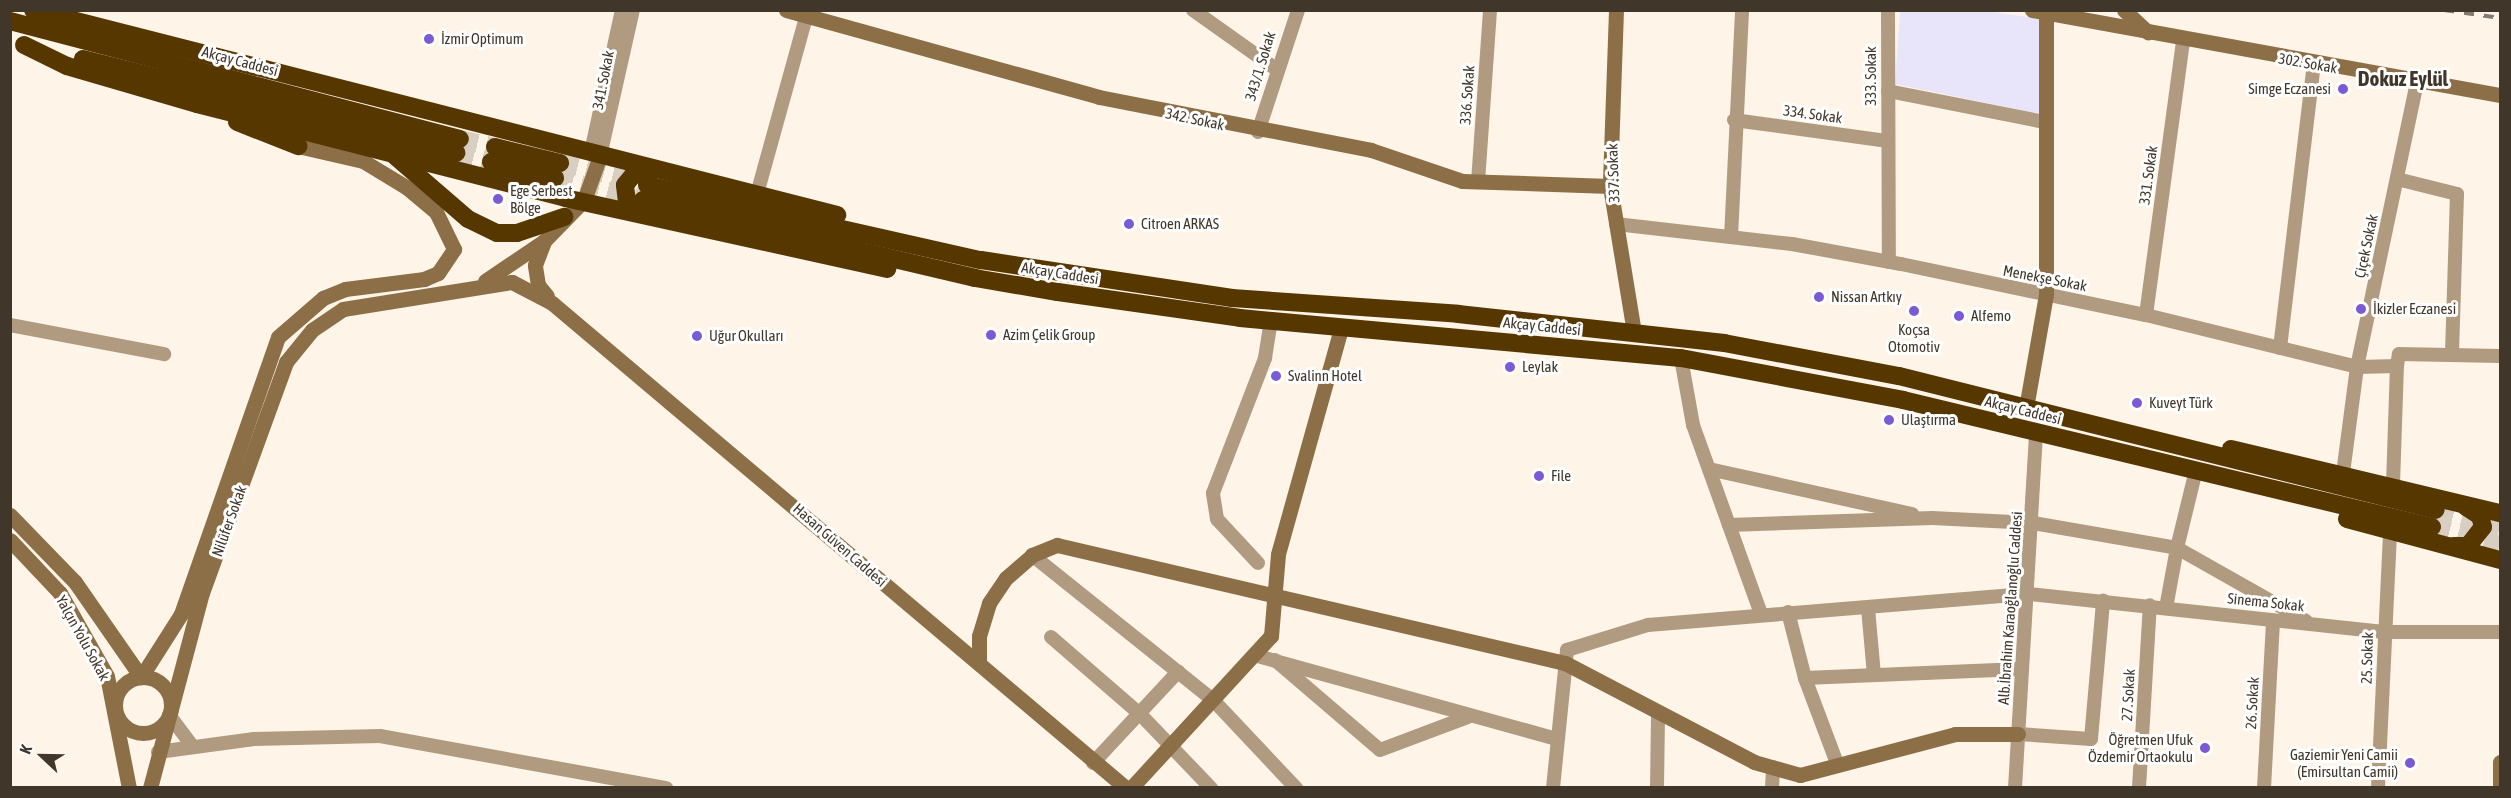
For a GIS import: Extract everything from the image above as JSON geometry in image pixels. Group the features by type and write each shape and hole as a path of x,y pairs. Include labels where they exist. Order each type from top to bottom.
{"highway":[{"path":"33,10 596,154 645,192"},
{"name":"Akçay Caddesi","path":"10,21 458,146 17,44"},
{"path":"17,44 67,66 197,104 584,200 645,192 757,194 927,236 981,260"},
{"path":"197,104 298,147"},
{"path":"394,154 468,219 498,233 517,232 564,217"},
{"path":"493,155 558,170"},
{"name":"Akçay Caddesi","path":"645,192 981,260 1232,298 1634,333 1746,347 2026,408 2140,436 2434,519 2133,456 1903,400 1681,358 1270,321 975,278 939,279 837,260 645,192"},
{"path":"2140,436 2256,452 2500,513"},
{"path":"2133,456 2194,478 2500,560"},
{"path":"2445,547 2468,546 2483,527 2480,516 2460,503"}],"street":[{"name":"341. Sokak","path":"596,154 622,10"},
{"name":"341. Sokak","path":"596,154 633,10"},
{"name":"342. Sokak","path":"786,10 807,13 986,68 1258,132 1371,150 1478,182 1610,186"},
{"path":"1193,10 1276,69"},
{"name":"343/1. Sokak","path":"1258,132 1276,69 1298,10"},
{"name":"336. Sokak","path":"1478,182 1490,10"},
{"name":"337. Sokak","path":"1616,10 1610,186 1634,333"},
{"path":"1731,237 1734,120 1742,10"},
{"name":"333. Sokak","path":"1888,10 1889,262"},
{"path":"2107,20 2118,10"},
{"path":"2124,10 2151,34"},
{"path":"2026,408 2046,294 2045,122 2039,12"},
{"name":"302. Sokak","path":"2039,12 2081,14 2151,34 2500,95"},
{"path":"757,194 807,13"},
{"name":"331. Sokak","path":"2146,315 2183,40"},
{"path":"2280,348 2314,64"},
{"name":"Çiçek Sokak","path":"2357,367 2417,82"},
{"path":"1888,91 2045,122"},
{"name":"334. Sokak","path":"1734,120 1887,141"},
{"name":"Nilüfer Sokak","path":"141,677 181,614 278,337 322,298 345,289 424,279 438,273 454,249 436,212 406,187 363,161 298,147"},
{"path":"455,294 498,276 544,241 564,217 584,200 596,154"},
{"path":"2397,179 2457,194 2452,355"},
{"name":"Menekşe Sokak","path":"1616,224 1731,237 1889,262 2146,315 2357,367"},
{"path":"544,241 535,265 537,285 552,303"},
{"path":"455,294 512,282 552,303"},
{"name":"Nilüfer Sokak","path":"169,715 201,593 229,527 272,389 307,335 343,309 455,294"},
{"name":"Hasan Güven Caddesi","path":"552,303 979,660 1093,763 1126,788"},
{"path":"1258,563 1217,519 1213,493 1265,358 1270,321"},
{"path":"10,325 164,354"},
{"path":"1131,788 1214,701 1270,636 1277,593 1278,554 1341,328"},
{"path":"2393,485 2399,354 2500,356"},
{"path":"1681,358 1693,425 1761,614"},
{"path":"2343,473 2357,367 2397,366"},
{"name":"Alb.İbrahim Karaoğlanoğlu Caddesi","path":"2015,788 2021,669 2029,594 2036,432"},
{"path":"1709,469 1932,518"},
{"path":"2166,608 2177,548 2194,478"},
{"name":"Yalçın Yolu Sokak","path":"10,515 75,582 141,677"},
{"path":"1729,525 1932,518 2033,523 2177,548 2311,623"},
{"name":"25. Sokak","path":"2378,788 2390,531"},
{"name":"Yalçın Yolu Sokak","path":"10,540 60,593 107,676 129,788"},
{"path":"979,660 979,636 990,603 1006,578 1032,555 1057,545 1277,593 1565,663 1658,712 1773,767 1800,775 1955,734 2018,734 2091,739 2103,601"},
{"path":"1032,555 1214,701 1296,788"},
{"name":"Sinema Sokak","path":"1565,663 1567,650 1648,625 2029,594 2150,605 2272,621 2311,623 2384,632 2500,632"},
{"name":"27. Sokak","path":"2139,788 2150,605"},
{"path":"1868,608 1874,675"},
{"path":"1788,612 1804,678 1838,766"},
{"name":"26. Sokak","path":"2264,788 2272,621"},
{"path":"1051,637 1140,714 1211,788"},
{"path":"1254,655 1271,657 1468,717 1557,739"},
{"path":"1271,657 1380,750 1468,717"},
{"path":"1553,788 1565,663"},
{"path":"1804,678 2021,669"},
{"path":"1093,763 1178,672"},
{"path":"150,788 169,715 166,688 141,677 124,684 115,709 123,725 140,733 158,729 169,715"},
{"path":"1657,788 1658,712"},
{"path":"169,715 192,746"},
{"path":"158,752 192,746 331,734 380,736 666,788"},
{"path":"2500,762 2500,788"},
{"path":"1772,788 1773,767"}],"shaded area":[{"path":"1979,10 2040,19 2040,114 1895,84 1900,11"}],"tunnel":[{"path":"460,139 495,147"},
{"path":"456,153 491,162"},
{"path":"560,163 643,184"},
{"path":"555,178 641,199"},
{"path":"2436,510 2500,527"},
{"path":"2432,527 2500,545"}],"railway":[{"path":"2444,10 2500,18"}],"place":[{"name":"İzmir Optimum","path":"429,39"},
{"name":"Simge Eczanesi","path":"2343,89"},
{"name":"Ege Serbest Bölge","path":"498,199"},
{"name":"Citroen ARKAS","path":"1129,224"},
{"name":"Nissan Artkıy","path":"1819,297"},
{"name":"İkizler Eczanesi","path":"2361,309"},
{"name":"Koçsa Otomotiv","path":"1914,311"},
{"name":"Alfemo","path":"1959,316"},
{"name":"Azim Çelik Group","path":"991,335"},
{"name":"Uğur Okulları","path":"697,336"},
{"name":"Leylak","path":"1510,367"},
{"name":"Svalinn Hotel","path":"1276,376"},
{"name":"Kuveyt Türk","path":"2137,403"},
{"name":"Ulaştırma","path":"1889,420"},
{"name":"File","path":"1539,476"},
{"name":"Öğretmen Ufuk Özdemir Ortaokulu","path":"2205,748"},
{"name":"Gaziemir Yeni Camii (Emirsultan Camii)","path":"2410,763"}],"district":[{"name":"Dokuz Eylül","path":"2403,78"}]}
